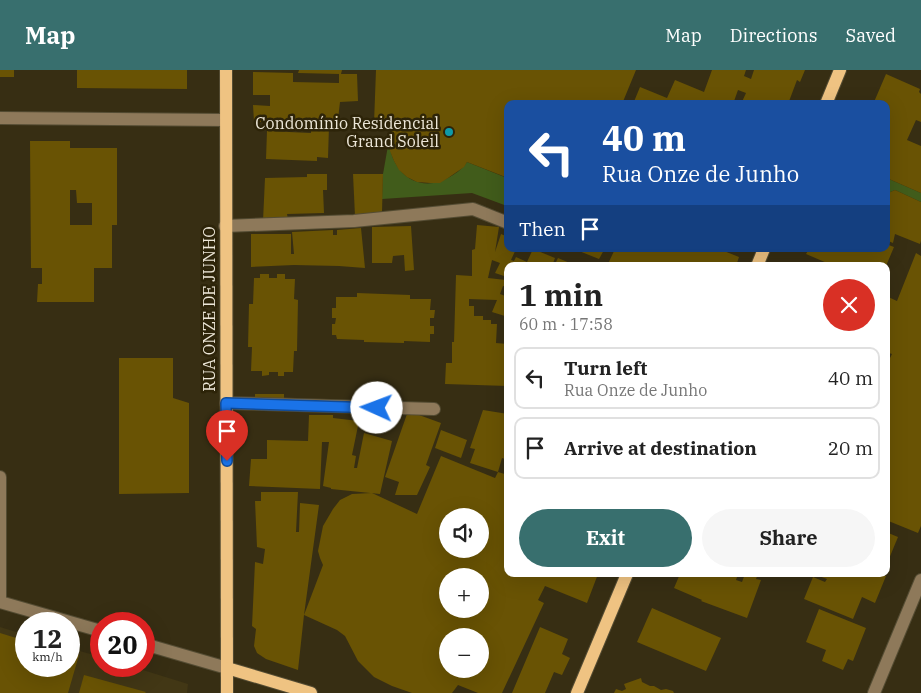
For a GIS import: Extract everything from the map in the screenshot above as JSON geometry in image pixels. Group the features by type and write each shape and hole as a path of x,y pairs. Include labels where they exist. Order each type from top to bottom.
{"main road":[{"name":"RUA ONZE DE JUNHO","path":"226,70 227,693"},
{"path":"828,100 840,70"},
{"path":"577,693 626,577"},
{"path":"227,668 311,693"}],"street":[{"path":"0,118 225,120"},
{"path":"225,226 354,221 473,209 504,221"},
{"path":"226,403 434,409"},
{"path":"0,477 0,602 90,629"},
{"path":"874,693 921,580"},
{"path":"155,647 227,668"}],"shaded area":[{"path":"0,627 15,632 15,677 80,677 80,651 90,654 90,677 155,677 155,674 188,684 187,693 0,693"}],"green space":[{"path":"389,140 395,163 402,172 419,182 441,181 453,175 467,162 504,177 504,205 472,193 382,199 383,174"},
{"path":"890,179 921,193 921,202 895,190 890,192"}],"building":[{"path":"0,70 14,70 14,77 0,77"},
{"path":"77,70 187,70 187,89 77,88"},
{"path":"299,70 342,70 341,74 357,74 358,101 340,102 338,119 254,122 253,105 270,106 270,95 253,95 253,72 293,73 293,82 339,83 339,74 298,73"},
{"name":"Condomínio Residencial Grand Soleil","path":"376,70 636,70 624,100 504,100 504,176 467,162 464,167 440,183 417,182 399,170 390,151 389,140 394,124 374,123"},
{"path":"712,70 746,70 744,76 751,79 754,70 805,70 800,82 797,80 790,100 743,100 746,93 738,90 734,100 635,100 640,87 667,98 675,80 704,92"},
{"path":"886,74 920,89 921,122 916,120 907,140 921,146 921,193 890,179 890,100 875,100"},
{"path":"311,125 329,126 328,158 317,157 317,161 266,159 267,131 311,133"},
{"path":"30,141 70,141 70,148 117,148 117,225 112,225 112,268 94,268 94,302 37,302 38,284 42,284 42,268 31,268","holes":["70,190 76,190 77,203 92,203 92,225 70,225"]},
{"path":"307,174 327,174 327,190 323,190 324,213 287,214 288,219 263,221 265,178 307,177"},
{"path":"353,174 383,174 382,212 355,216"},
{"path":"895,190 921,202 920,244 895,234 893,243 890,242 890,192"},
{"path":"477,225 499,227 495,252 501,234 504,235 504,252 515,252 511,260 514,261 516,257 527,262 504,262 504,276 495,273 500,263 492,260 488,278 504,280 504,286 500,294 504,296 504,316 492,312 497,300 469,299 469,306 474,306 474,316 483,316 483,320 491,320 491,324 497,324 496,343 504,344 504,386 445,384 446,363 452,363 456,275 472,276 472,250 475,249"},
{"path":"411,226 414,270 405,271 404,255 393,256 392,263 372,263 372,227"},
{"path":"361,228 365,268 294,265 251,267 251,234 291,234 291,254 294,254 292,232 333,230 333,235 337,235 337,230"},
{"path":"890,246 894,247 888,262 825,262 806,254 807,252 890,252"},
{"path":"532,252 540,252 555,258 554,262 527,262"},
{"path":"582,252 603,252 599,259"},
{"path":"614,252 726,252 739,257 737,262 609,262"},
{"path":"916,253 921,256 921,526 918,533 890,522 890,358 892,354 890,353 890,298 897,301"},
{"path":"558,258 568,262 556,262"},
{"path":"260,274 269,274 269,278 277,278 277,274 285,274 285,279 295,279 294,299 298,300 297,351 294,351 293,372 284,372 284,376 278,376 278,372 269,372 269,375 262,376 262,371 251,371 252,347 248,347 249,304 253,304 254,278 260,278"},
{"path":"357,293 410,295 410,299 431,299 430,310 435,310 434,318 430,318 430,326 434,326 434,334 430,334 430,342 364,342 364,340 337,339 336,335 332,335 332,324 335,324 336,318 332,318 332,308 336,308 336,297 357,297"},
{"path":"119,358 173,358 173,398 189,403 189,493 119,494"},
{"path":"255,394 284,394 284,398 255,399"},
{"path":"483,410 504,413 504,459 502,458 498,472 470,463 475,449 470,448"},
{"path":"408,411 441,423 426,465 430,467 417,495 395,495 399,482 385,477"},
{"path":"309,415 333,415 333,418 359,421 352,455 356,456 354,468 357,468 364,433 392,441 380,494 331,489 323,486 329,442 322,442 320,489 249,486 251,459 267,459 267,440 308,441"},
{"path":"441,430 467,440 461,458 435,448"},
{"path":"441,456 495,478 498,472 504,474 504,577 597,577 587,603 545,586 538,600 544,603 502,693 478,693 458,685 452,693 412,693 374,677 358,661 345,636 337,630 304,615 323,565 318,551 323,526 340,500 352,494 372,493 417,514"},
{"path":"261,492 298,492 296,532 299,532 300,503 319,505 298,670 266,659 257,653 254,646 256,629 252,626 255,562 263,564 265,549 257,547 255,501 261,501"},
{"path":"890,534 898,537 890,556"},
{"path":"679,577 737,577 736,580 742,582 744,577 757,577 756,579 761,580 747,618 701,601 674,588"},
{"path":"813,577 825,582 827,579 821,577 886,577 875,603 862,597 853,619 804,599"},
{"path":"652,608 721,638 706,671 637,642"},
{"path":"819,609 866,628 853,661 848,659 843,670 822,661 826,650 806,642"},
{"path":"540,627 568,639 562,654 570,658 562,675 554,672 545,693 512,693"},
{"path":"0,633 15,638 15,677 73,677 68,693 0,693"},
{"path":"84,675 146,692 145,693 79,693"},
{"path":"641,678 642,682 650,686 661,690 673,691 674,693 614,693 616,689 622,691 626,689 624,684"}],"place":[{"name":"Condomínio Residencial Grand Soleil","path":"449,132"}],"route":[{"path":"227,461 226,403 377,408"}]}
